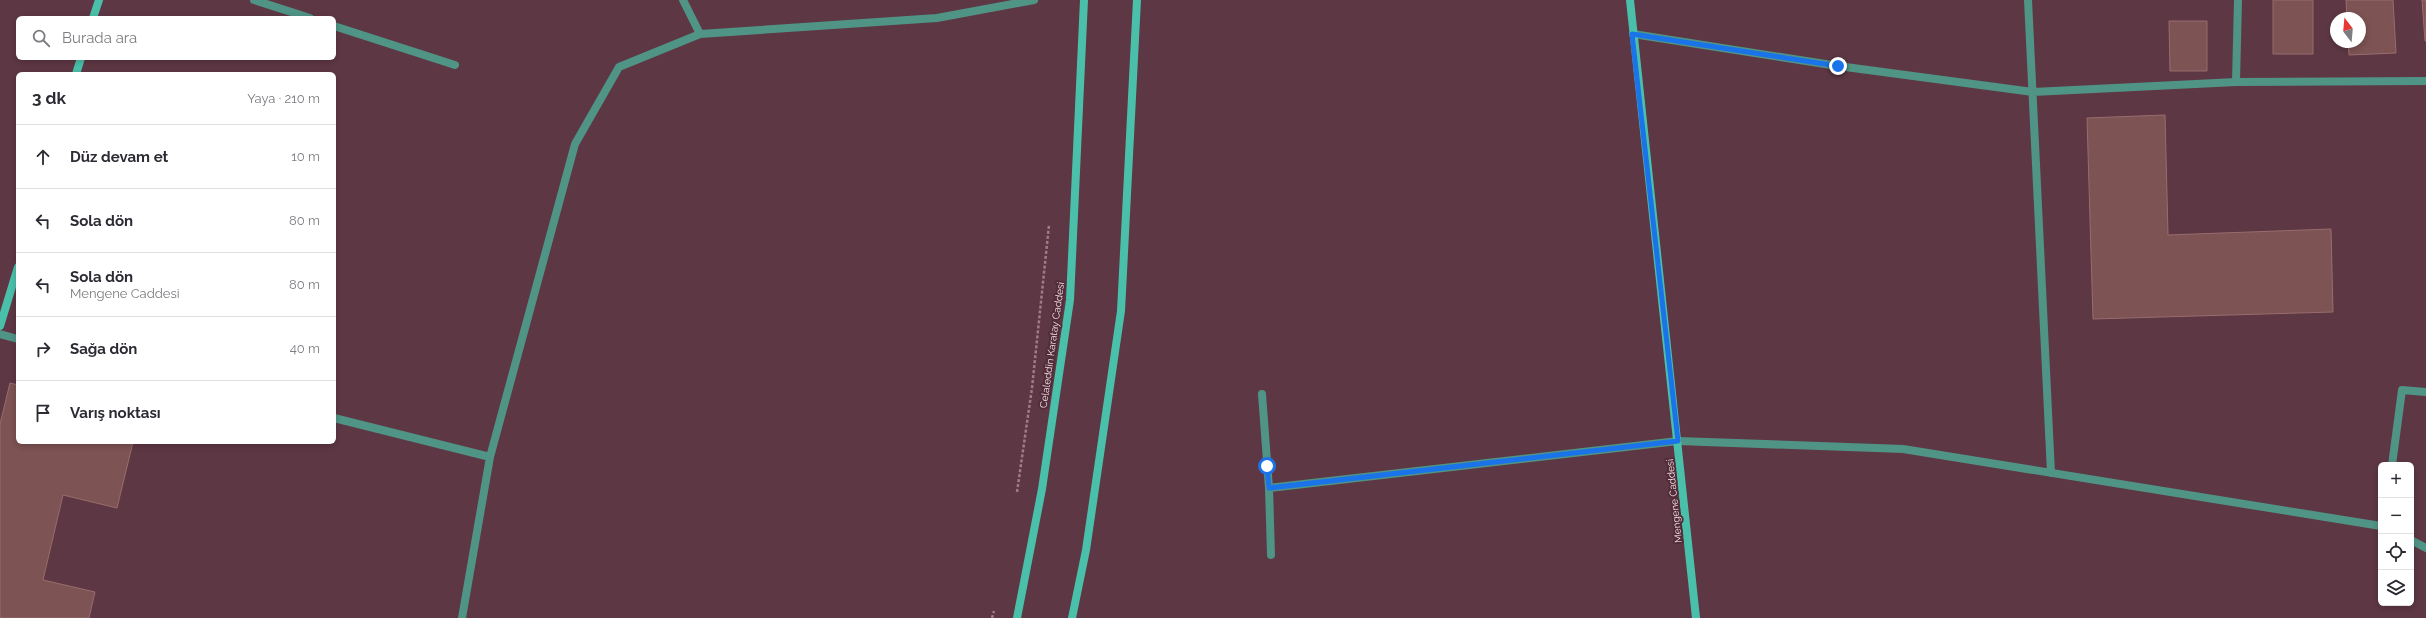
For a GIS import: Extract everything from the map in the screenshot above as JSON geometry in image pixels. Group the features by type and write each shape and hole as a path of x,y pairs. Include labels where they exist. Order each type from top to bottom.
{"main road":[{"path":"94,16 99,0"},
{"name":"Celaleddin Karatay Caddesi","path":"1017,618 1042,489 1070,300 1084,0"},
{"path":"1072,618 1086,550 1121,311 1137,0"},
{"name":"Mengene Caddesi","path":"1630,0 1632,34 1678,441 1696,618"},
{"path":"77,72 80,60"},
{"path":"0,326 16,274"}],"street":[{"path":"254,0 304,16"},
{"path":"683,0 700,34"},
{"path":"462,618 490,457 575,144 619,66 700,34 937,18 1034,0"},
{"path":"2028,0 2051,474"},
{"path":"2236,82 2238,0"},
{"path":"336,27 455,65"},
{"path":"1632,34 1838,66 2032,92 2236,82 2426,81"},
{"path":"0,334 16,338"},
{"path":"2392,462 2402,390 2426,392"},
{"path":"1262,394 1269,488 1270,555"},
{"path":"336,418 490,457"},
{"path":"1269,488 1678,441 1903,449 2378,526"},
{"path":"2414,542 2426,548"}],"path":[{"path":"1016,494 1032,388 1050,220"},
{"path":"992,618 994,610"}],"building":[{"path":"2273,0 2313,0 2313,54 2273,54"},
{"path":"2346,0 2393,0 2396,53 2349,55 2348,48 2366,48 2366,12 2347,12"},
{"path":"2422,0 2426,0 2426,41 2425,41"},
{"path":"2169,21 2207,21 2207,71 2170,71"},
{"path":"2165,115 2168,235 2331,229 2333,312 2093,319 2087,118"},
{"path":"10,383 16,384 16,444 133,444 117,508 63,495 43,580 95,592 89,618 0,618 0,424"}],"route":[{"path":"1267,466 1269,488 1678,441 1632,34 1838,66"}]}
